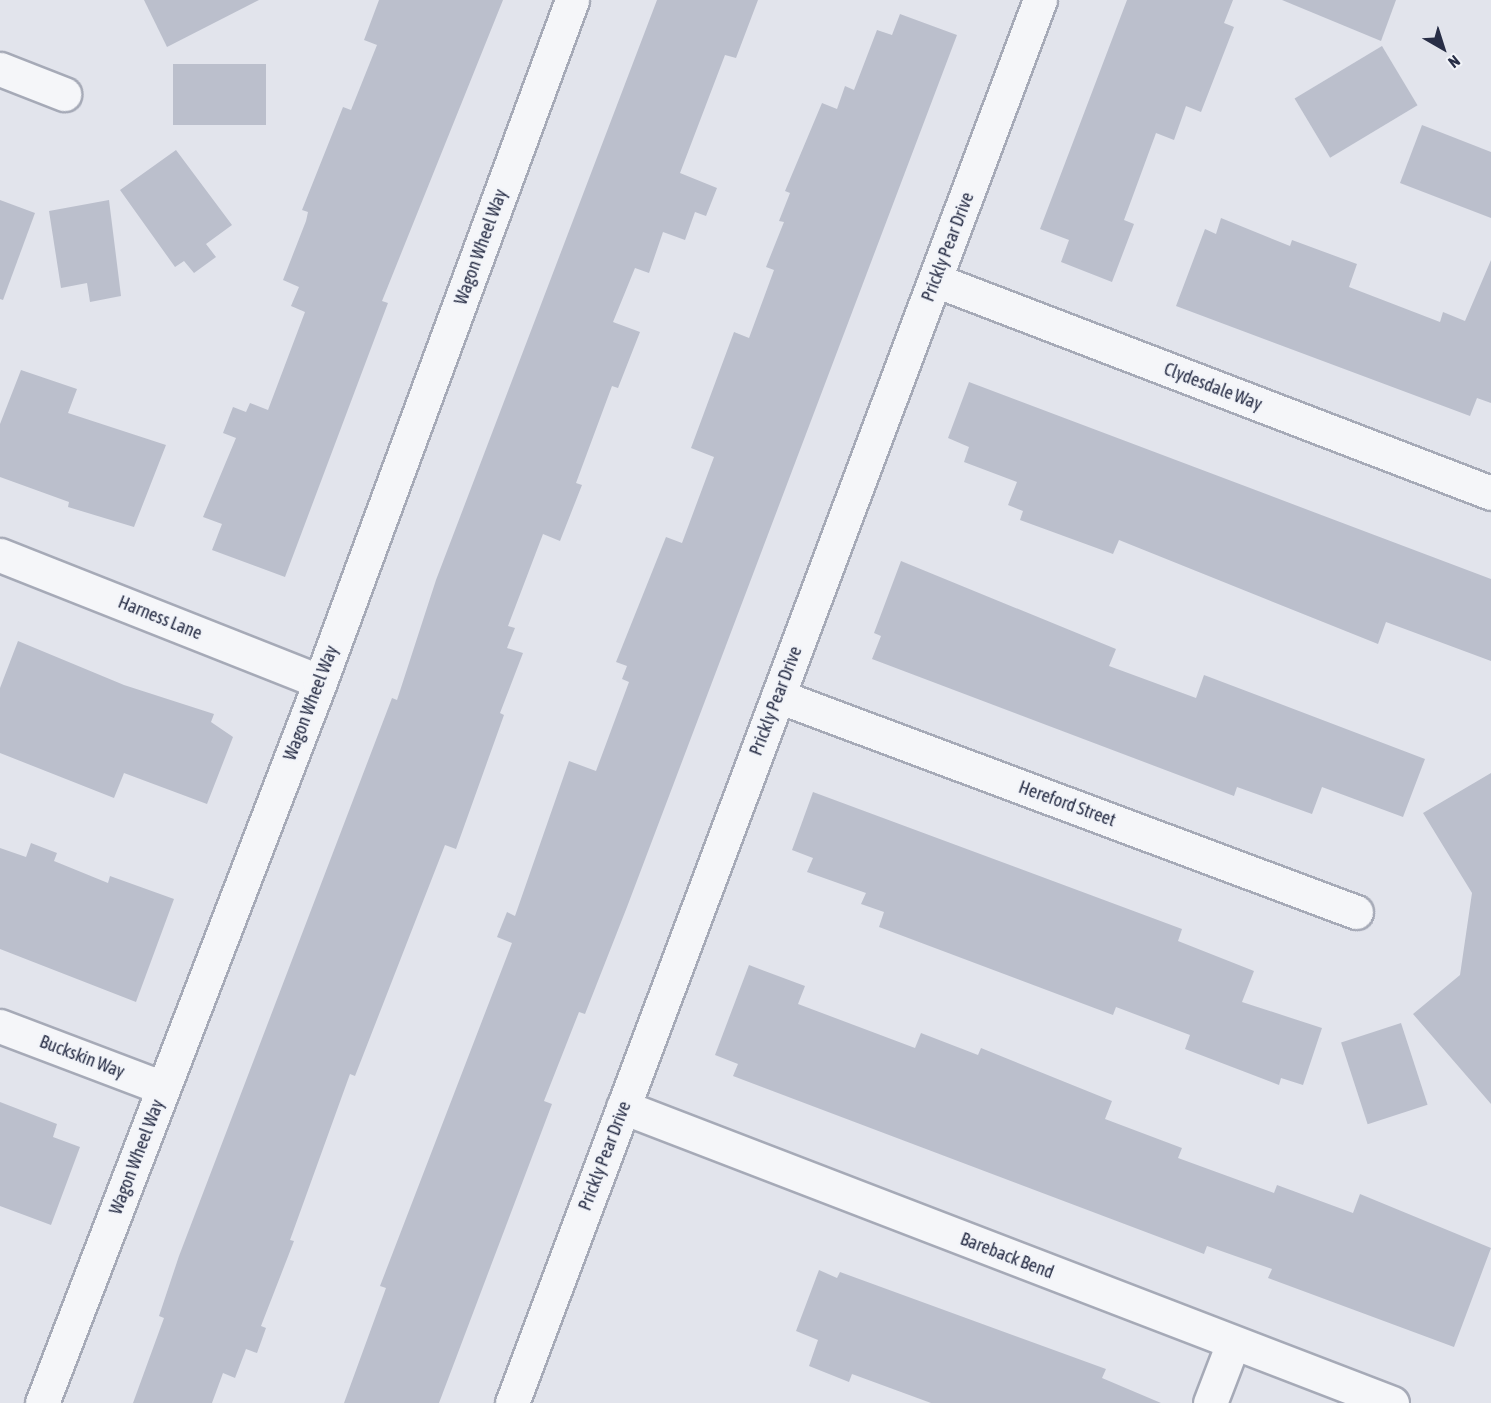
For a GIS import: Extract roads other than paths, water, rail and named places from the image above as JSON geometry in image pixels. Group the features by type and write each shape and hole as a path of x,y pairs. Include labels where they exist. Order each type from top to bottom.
{"street":[{"name":"Wagon Wheel Way","path":"42,1403 320,682 572,0"},
{"name":"Prickly Pear Drive","path":"512,1403 1040,0"},
{"path":"0,69 64,94"},
{"name":"Clydesdale Way","path":"935,280 1491,493"},
{"name":"Harness Lane","path":"0,555 320,682"},
{"name":"Hereford Street","path":"778,696 1356,912"},
{"name":"Buckskin Way","path":"0,1026 163,1088"},
{"name":"Bareback Bend","path":"623,1107 1392,1403"},
{"path":"1210,1403 1233,1343"}]}
